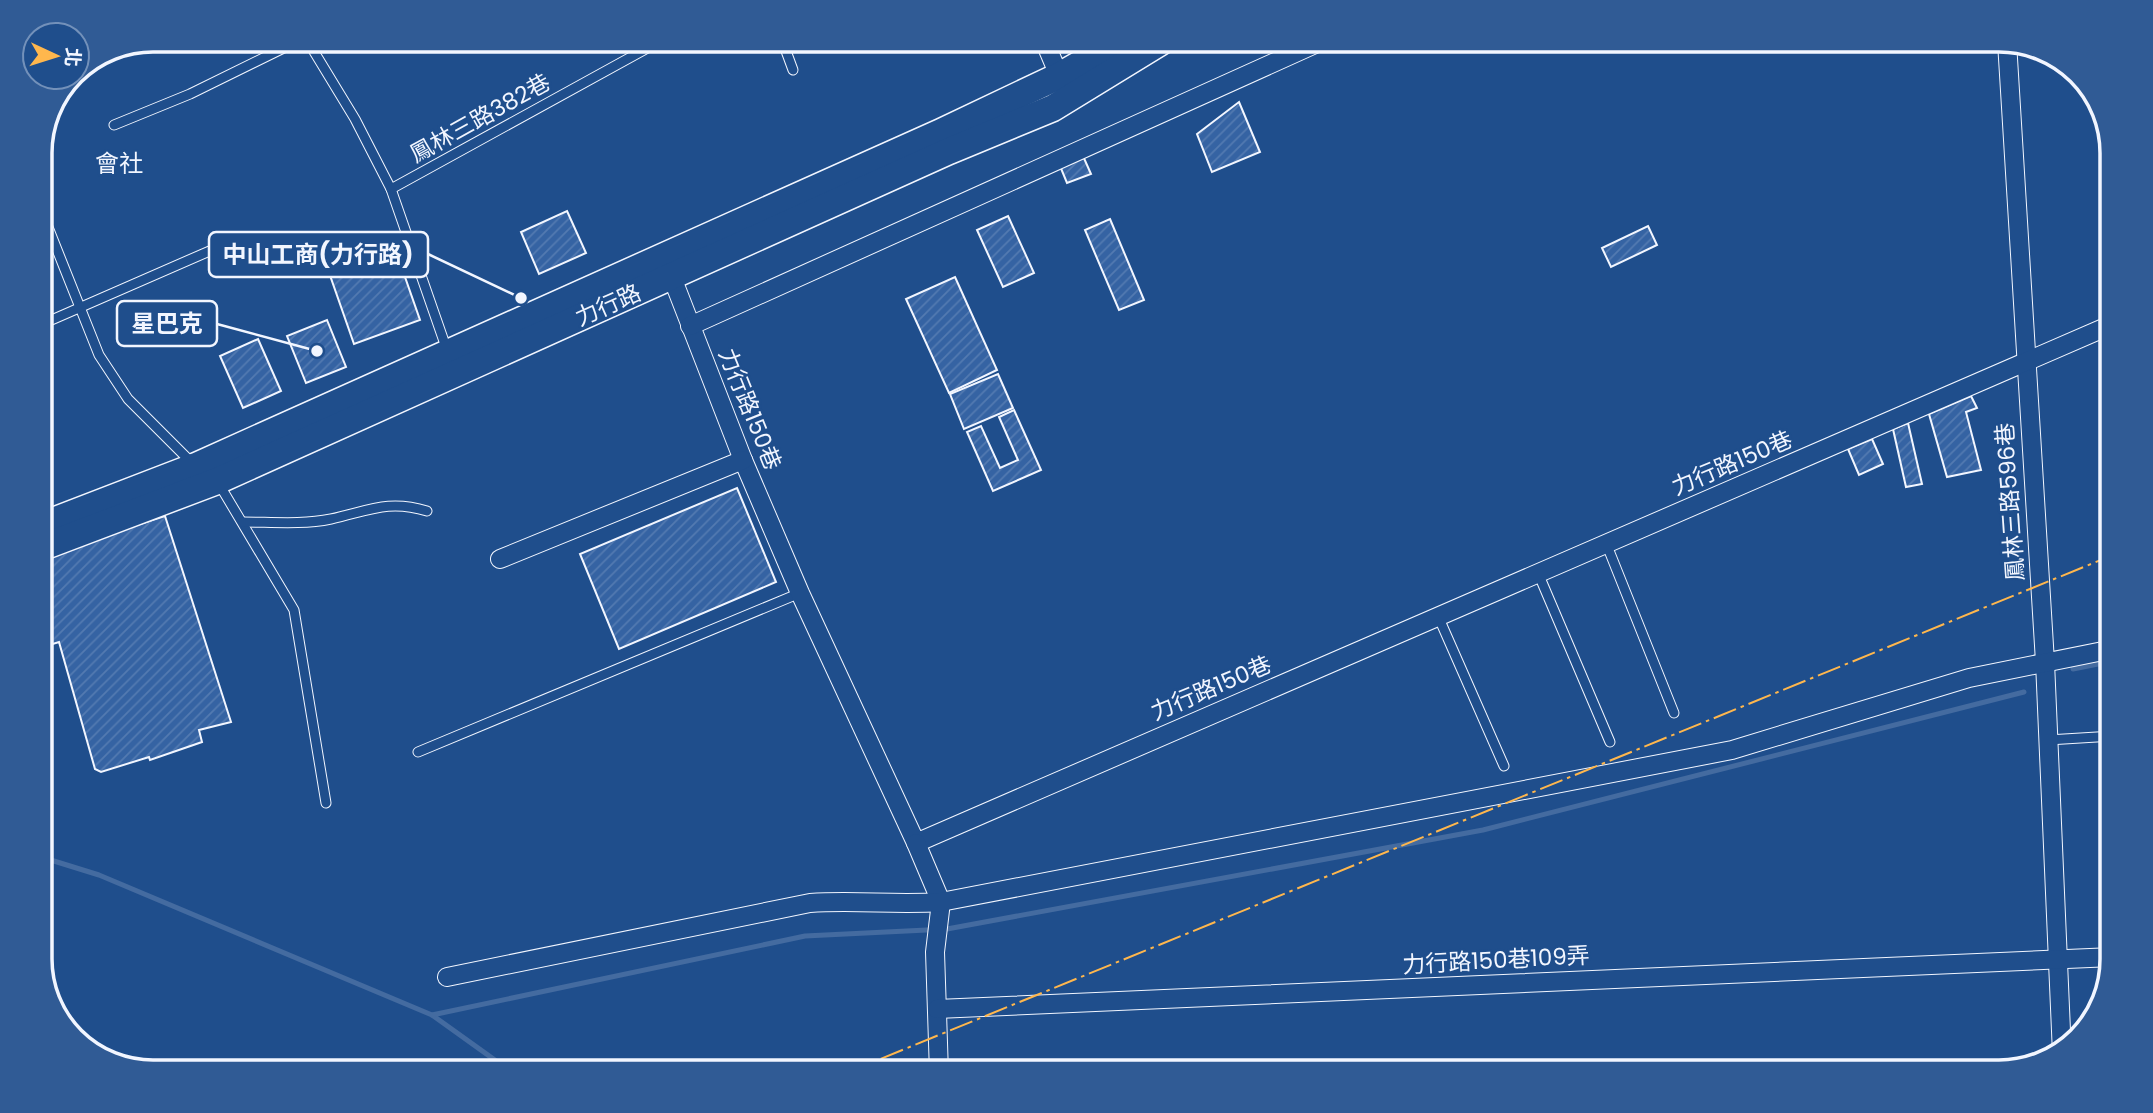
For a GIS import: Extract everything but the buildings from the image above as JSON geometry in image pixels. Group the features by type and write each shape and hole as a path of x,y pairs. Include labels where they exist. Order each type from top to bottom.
{"main road":[{"name":"力行路","path":"1064,87 1107,52"},
{"name":"力行路","path":"53,542 1138,52"},
{"name":"力行路","path":"53,522 207,474 448,353 668,266"}],"street":[{"path":"1049,52 1064,87"},
{"path":"690,326 1297,52"},
{"name":"鳳林三路596巷","path":"2008,53 2045,662 2061,1039"},
{"name":"力行路150巷","path":"668,266 743,460 800,593 916,843 2100,330"},
{"path":"500,559 743,460"},
{"path":"447,977 810,903 839,901 892,905 941,902 1732,750 1969,678 2100,651"},
{"path":"916,843 941,902 935,952 939,1060"},
{"name":"力行路150巷109弄","path":"937,1009 2100,957"}],"lane":[{"path":"114,125 190,94 276,52"},
{"name":"鳳林三路382巷","path":"314,52 355,119 391,189 448,353"},
{"name":"鳳林三路382巷","path":"391,189 640,52"},
{"path":"786,52 793,70"},
{"path":"53,240 99,355 128,399 207,474 243,522 294,610 326,803"},
{"path":"53,319 221,246"},
{"path":"243,522 310,522 383,505 406,504 427,511"},
{"path":"1606,543 1674,713"},
{"path":"1538,573 1610,742"},
{"path":"418,752 800,593"},
{"path":"1438,616 1504,765"},
{"path":"2047,740 2100,737"}],"waterway":[{"path":"2073,669 2100,664"},
{"path":"432,1015 805,936 947,929 1483,830 2024,692"},
{"path":"53,861 99,875 432,1015 495,1060"}],"power":[{"path":"878,1060 2100,560"}],"place":[{"name":"中山工商(力行路)","path":"521,298"},
{"name":"星巴克","path":"317,351"}],"district":[{"name":"會社","path":"119,164"}]}
